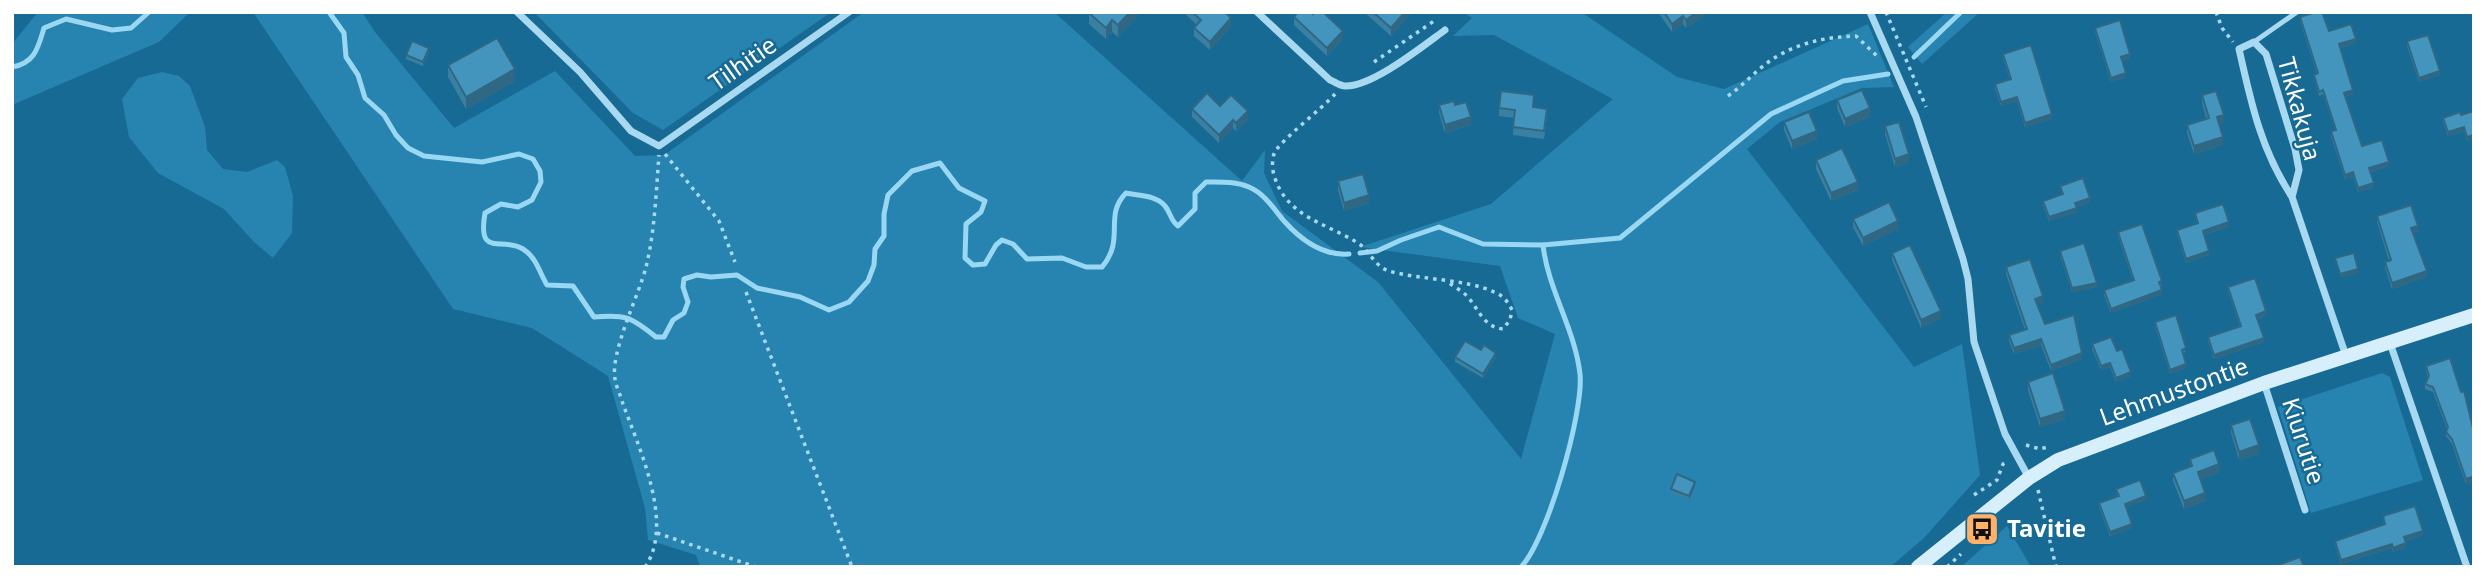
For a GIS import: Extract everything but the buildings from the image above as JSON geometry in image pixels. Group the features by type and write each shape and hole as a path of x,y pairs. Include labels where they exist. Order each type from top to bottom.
{"main road":[{"name":"Lehmustontie","path":"1918,567 2029,478 2058,460 2264,383 2474,315"}],"street":[{"path":"517,12 580,72 631,131 659,146"},
{"name":"Tilhitie","path":"659,146 849,12"},
{"path":"1257,12 1330,80 1342,86 1355,85 1389,69 1445,30"},
{"path":"1870,12 1916,117 1963,258 1968,279 1972,336 2005,434 2029,478"},
{"name":"Tikkakuja","path":"2292,197 2299,170 2295,149 2266,54 2254,42 2239,49 2264,146 2292,197 2346,356"},
{"path":"2390,342 2467,567"},
{"name":"Kiurutie","path":"2264,383 2305,510"}],"lane":[{"path":"2254,42 2297,12"}],"path":[{"path":"2216,12 2222,28 2239,49"},
{"path":"1365,68 1437,19 1445,30"},
{"path":"1728,96 1774,58 1807,41 1856,36 1876,56"},
{"path":"1342,86 1324,108 1274,153 1272,170 1279,189 1285,198 1311,219 1361,245 1369,257 1387,271 1449,282 1494,291 1505,299 1512,310 1506,326 1503,329 1494,328 1484,320 1465,294 1449,282"},
{"path":"659,146 719,221 735,262"},
{"path":"645,567 651,558 657,533 656,511 647,472 614,377 620,346 647,266 655,208 659,146"},
{"path":"746,292 852,567"},
{"path":"1975,495 1993,484 2000,477 2003,464 2015,456"},
{"path":"2031,495 2046,485"},
{"path":"2038,490 2056,567"},
{"path":"657,533 757,567"},
{"path":"1947,567 1963,553"}],"shaded area":[{"path":"38,12 190,12 159,42 12,105 12,44"},
{"path":"253,12 362,12 375,32 454,128 555,71 635,156 664,155 864,12 1054,12 1242,181 1265,150 1264,173 1282,211 1378,282 1521,459 1555,334 1518,318 1500,266 1360,247 1491,204 1613,99 1494,35 1453,36 1472,18 1463,12 1581,12 1677,77 1724,89 1868,24 1894,87 1862,88 1780,122 1747,149 1914,367 1962,344 1980,475 1924,538 1890,567 700,567 696,555 648,540 645,508 608,376 532,328 453,309"},
{"path":"534,12 831,12 663,130 633,113"},
{"path":"1947,12 1980,12 1922,64 1908,47"},
{"path":"162,72 179,76 190,86 205,127 207,150 223,169 247,172 277,160 285,167 293,196 292,233 273,258 254,242 224,209 158,173 129,137 122,99 138,78"},
{"path":"2382,373 2390,377 2423,480 2311,513 2278,407"},
{"path":"2007,526 2031,567 1961,567"}],"waterway":[{"path":"12,67 31,58 44,28 66,19 112,30 131,28 149,12"},
{"path":"329,12 344,33 346,57 358,75 365,98 384,115 408,148 424,156 482,162 519,154 533,159 540,171 541,182 532,200 518,207 501,204 485,213 483,227 488,241 523,249 535,261 547,285 573,286 594,317 628,318 656,337 664,337 673,320 684,313 688,302 683,287 684,279 697,275 737,275 757,288 800,297 829,310 849,302 868,281 874,265 875,249 884,236 884,214 888,195 912,171 940,163 959,188 985,201 981,212 966,224 965,258 973,265 985,264 1002,240 1013,244 1027,259 1062,258 1086,267 1102,267 1113,247 1116,210 1126,193 1161,202 1178,226 1195,209 1195,193 1206,182 1233,183 1255,190 1305,240 1330,252 1349,254"},
{"path":"1914,57 1961,12"},
{"path":"1360,253 1377,251 1439,227 1483,244 1543,245 1620,238 1771,114 1843,81 1888,74"},
{"path":"1521,567 1542,531 1562,475 1580,392 1580,374 1573,341 1550,278 1543,245"}],"place":[{"name":"Tavitie","path":"1982,529"}]}
